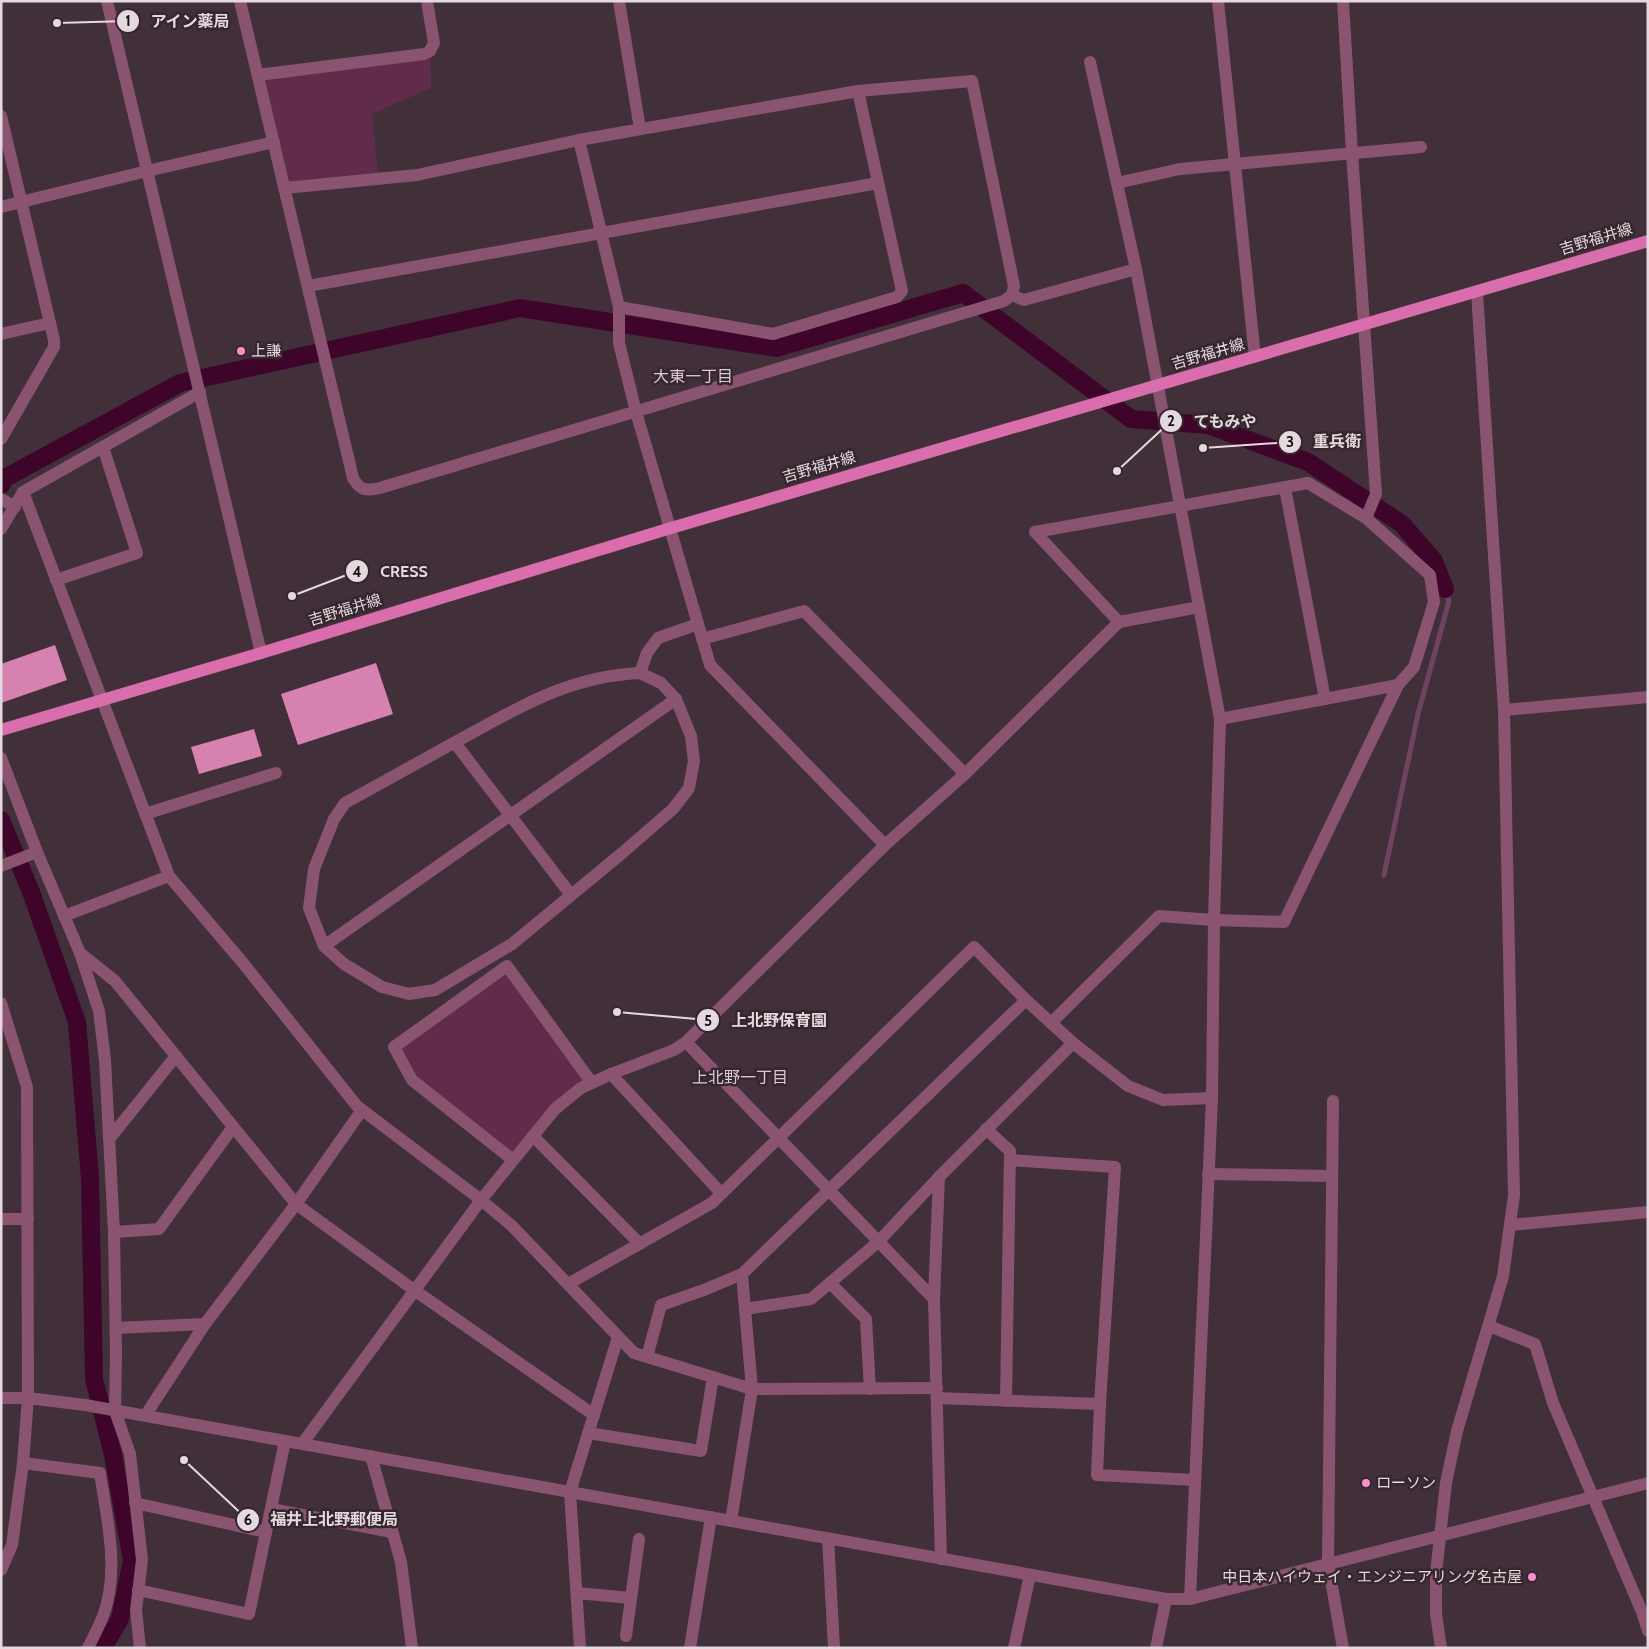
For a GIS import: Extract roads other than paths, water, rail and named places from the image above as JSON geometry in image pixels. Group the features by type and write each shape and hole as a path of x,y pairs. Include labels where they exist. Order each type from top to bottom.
{"main road":[{"name":"吉野福井線","path":"1,730 671,528 1648,241"}],"street":[{"path":"107,1 261,653"},
{"path":"240,1 353,478 357,486 364,489 380,488 1004,301 1012,295 1014,286 972,81 858,91 579,140 417,175 285,188"},
{"path":"258,75 424,54 430,51 434,44 428,1"},
{"path":"619,1 640,129"},
{"path":"1218,1 1256,357"},
{"path":"1343,1 1376,494 1366,518"},
{"path":"1090,62 1136,269 1220,719 1214,920 1212,1098 1190,1599"},
{"path":"619,307 773,334 897,296 902,291 858,91"},
{"path":"1,116 54,340 54,347 1,439"},
{"path":"579,140 619,307 619,343 636,412 710,665 885,845"},
{"path":"1,207 274,142"},
{"path":"1117,183 1180,169 1421,147"},
{"path":"308,286 878,183"},
{"path":"1012,295 1024,300 1136,269"},
{"path":"1441,1648 1436,1614 1436,1573 1446,1483 1457,1431 1503,1276 1514,1194 1504,710 1477,292"},
{"path":"1,334 50,323"},
{"path":"1,529 23,492 199,390"},
{"path":"56,580 137,554 103,447"},
{"path":"1051,1023 1159,916 1284,922 1398,685 1414,667 1434,602 1430,575 1366,518 1308,483 1035,532 1119,622"},
{"path":"1285,488 1325,699"},
{"path":"23,492 169,876 243,963 357,1106 481,1200 512,1226 634,1353 752,1389 870,1389 1006,1400 1100,1404"},
{"path":"1,499 15,507"},
{"path":"302,1444 481,1200 555,1109 581,1088 611,1074 674,1050 686,1042 885,845 965,774 1119,622 1199,607"},
{"path":"702,639 804,611 965,774"},
{"path":"640,673 647,653 658,638 698,624"},
{"path":"640,673 661,683 676,699 691,736 694,761 689,788 673,809 622,854 512,944 435,990 408,994 382,987 344,964 324,946 309,908 314,869 334,819 345,804 528,701 583,681 616,674 640,673"},
{"path":"1220,719 1398,685"},
{"path":"1504,710 1648,697"},
{"path":"324,946 676,699"},
{"path":"455,742 571,895"},
{"path":"1,758 37,852 80,953 99,1011 105,1060 114,1232 116,1328 110,1410 130,1454 142,1560 136,1610 140,1648"},
{"path":"145,814 276,773"},
{"path":"3,866 37,852"},
{"path":"64,916 169,876"},
{"path":"568,1284 712,1203 974,946 1026,1000 1073,1043 1128,1086 1164,1100 1212,1098"},
{"path":"80,953 115,980 296,1204 414,1290 594,1415"},
{"path":"514,1160 412,1080 394,1048 507,966 592,1083"},
{"path":"647,1357 661,1305 742,1274 1026,1000"},
{"path":"1,1003 7,1042 27,1087 28,1219 28,1398 23,1463 12,1545 1,1570"},
{"path":"686,1042 934,1299"},
{"path":"745,1309 810,1299 830,1283 878,1242 986,1129 1073,1043"},
{"path":"110,1138 176,1056"},
{"path":"611,1074 722,1193"},
{"path":"1333,1102 1328,1564 1343,1648"},
{"path":"145,1416 205,1324 296,1204 362,1110"},
{"path":"114,1232 159,1229 233,1127"},
{"path":"986,1129 1010,1151 1006,1400"},
{"path":"533,1136 640,1244"},
{"path":"1010,1160 1115,1167 1097,1475 1195,1480"},
{"path":"1208,1174 1332,1176"},
{"path":"939,1177 934,1299 941,1559"},
{"path":"1511,1225 1648,1212"},
{"path":"1,1219 28,1219"},
{"path":"731,1521 752,1389 742,1274"},
{"path":"830,1283 866,1320 870,1389"},
{"path":"116,1328 205,1324"},
{"path":"1489,1326 1535,1344 1553,1403 1648,1631"},
{"path":"580,1648 570,1492 618,1337"},
{"path":"588,1433 700,1452 713,1377"},
{"path":"1,1398 28,1398 85,1405 1166,1599 1190,1599 1648,1483"},
{"path":"138,1590 249,1614 285,1441"},
{"path":"371,1456 401,1562 412,1648"},
{"path":"23,1463 100,1473 111,1555 110,1582 104,1615 88,1648"},
{"path":"136,1503 266,1532"},
{"path":"271,1509 392,1532"},
{"path":"690,1648 711,1517"},
{"path":"828,1538 834,1648"},
{"path":"626,1636 639,1539"},
{"path":"1014,1648 1030,1575"},
{"path":"577,1592 631,1598"},
{"path":"1156,1648 1166,1599"}],"waterway":[{"path":"1,485 5,478 180,383 520,308 776,348 963,293 1131,419 1208,425 1308,462 1402,524 1434,561 1445,589"},
{"path":"1384,875 1418,714 1449,601 1445,589"},
{"path":"1,820 31,892 77,1022 90,1178 94,1379 113,1455 132,1560 120,1619 103,1648"}],"place":[{"name":"アイン薬局","path":"57,23"},
{"name":"上謙","path":"241,351"},
{"name":"重兵衛","path":"1203,448"},
{"name":"てもみや","path":"1117,471"},
{"name":"CRESS","path":"292,596"},
{"name":"上北野保育園","path":"617,1012"},
{"name":"福井上北野郵便局","path":"184,1460"},
{"name":"ローソン","path":"1366,1483"},
{"name":"中日本ハイウェイ・エンジニアリング名古屋","path":"1532,1577"}],"district":[{"name":"大東一丁目","path":"693,376"},
{"name":"上北野一丁目","path":"740,1077"}]}
